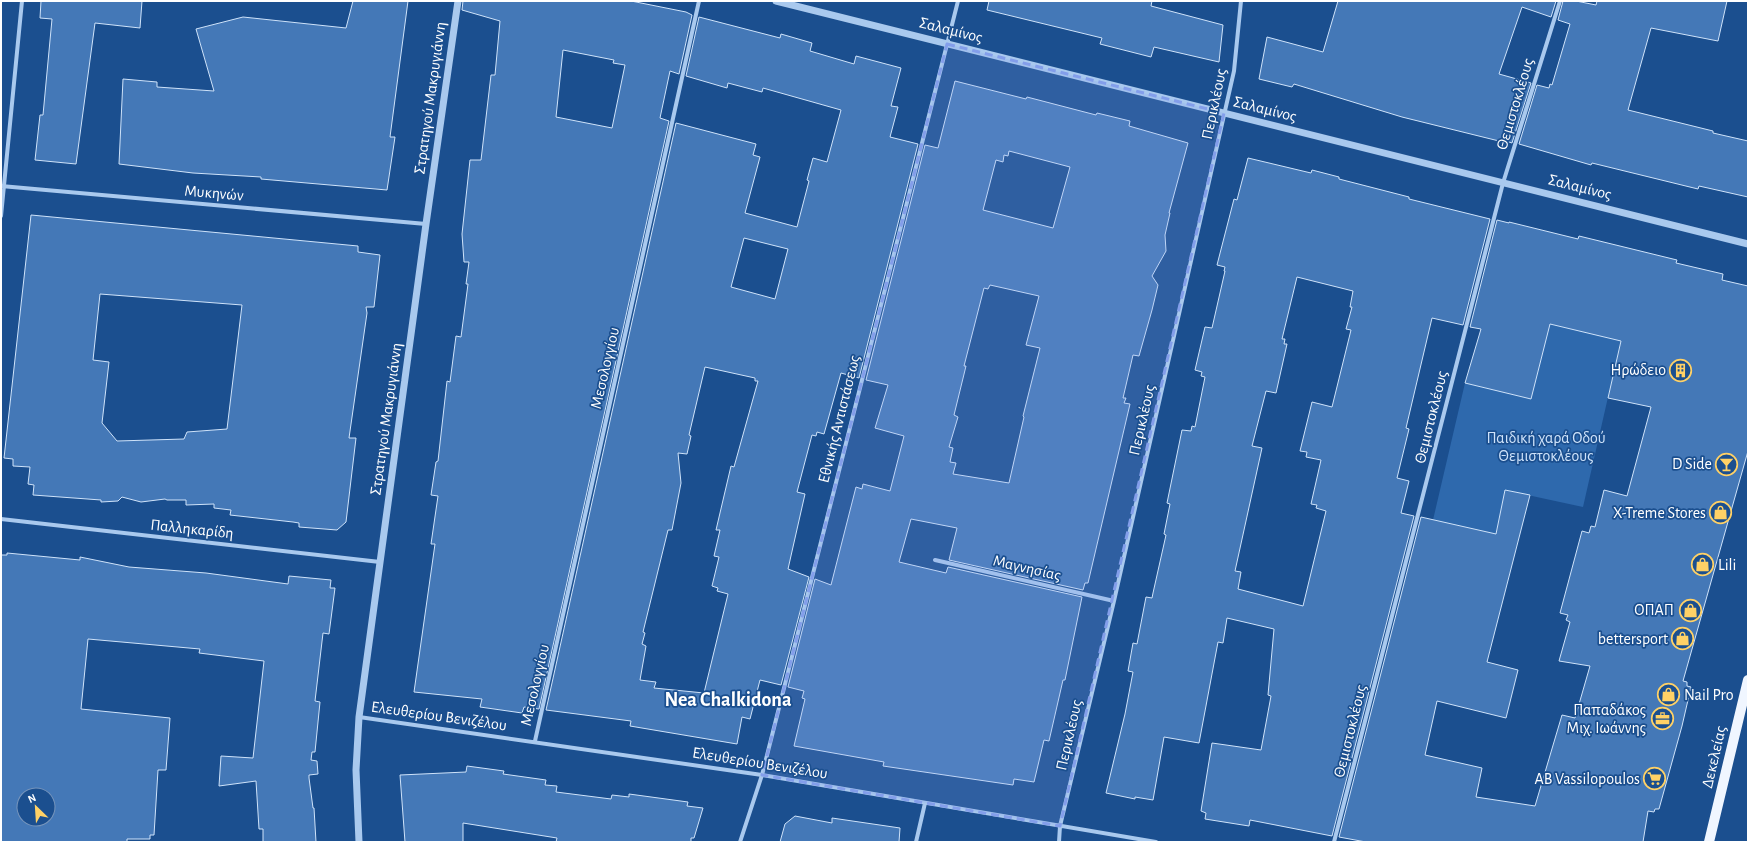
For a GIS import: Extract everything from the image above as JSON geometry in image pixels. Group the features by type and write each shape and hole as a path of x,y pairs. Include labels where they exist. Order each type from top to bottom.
{"main road":[{"name":"Δεκελείας","path":"1709,842 1748,680"}],"street":[{"path":"1,216 2,186 22,1"},
{"name":"Στρατηγού Μακρυγιάννη","path":"360,842 356,770 359,716 458,1"},
{"name":"Μεσολογγίου","path":"535,741 699,1"},
{"name":"Σαλαμίνος","path":"776,1 1748,244"},
{"name":"Εθνικής Αντιστάσεως","path":"740,842 762,775 958,1"},
{"name":"Περικλέους","path":"1059,842 1060,826 1114,601 1234,70 1241,1"},
{"name":"Θεμιστοκλέους","path":"1334,842 1503,183 1560,1"},
{"name":"Μυκηνών","path":"2,186 426,224"},
{"name":"Παλληκαρίδη","path":"1,519 381,562"},
{"name":"Μαγνησίας","path":"936,560 1114,601"},
{"name":"Ελευθερίου Βενιζέλου","path":"359,716 762,775 1156,842"},
{"path":"916,842 925,803"}],"highlighted area":[{"path":"947,44 1224,113 1060,826 762,775"}],"green space":[{"name":"Παιδική χαρά Οδού Θεμιστοκλέους","path":"1549,324 1621,340 1583,507 1505,490 1496,534 1433,520 1465,383 1531,399"}],"building":[{"path":"41,1 142,1 140,28 95,23 76,164 35,160 40,115 43,115 52,19 40,18"},
{"path":"353,1 408,1 390,137 395,137 387,190 261,179 261,177 193,173 119,164 123,79 157,82 157,87 214,91 196,29 243,17 346,28"},
{"path":"463,1 631,1 686,12 692,15 679,74 670,71 660,118 669,121 539,709 524,707 522,713 480,707 482,699 414,692 435,544 431,544 438,496 431,495 436,462 438,461 447,381 450,382 456,336 461,337 468,284 466,284 469,262 464,262 462,234 470,160 481,160 491,75 495,75 500,21 462,10","holes":["563,50 614,60 613,63 625,65 612,128 556,117"]},
{"path":"989,1 1152,1 1151,6 1223,25 1219,62 1154,47 1151,57 1100,44 1102,38 987,10"},
{"path":"1338,1 1556,1 1551,17 1522,7 1499,74 1531,83 1512,143 1402,117 1294,84 1292,87 1259,79 1267,37 1323,52"},
{"path":"1563,1 1576,1 1596,5 1597,1 1727,1 1718,41 1651,28 1628,110 1748,141 1748,197 1699,186 1698,189 1592,163 1591,165 1519,144 1537,85 1549,88 1550,84 1552,85 1570,24 1558,20"},
{"path":"699,17 780,38 781,34 812,43 810,51 854,64 856,56 901,68 891,106 898,107 890,137 918,144 859,378 841,373 824,434 817,432 816,436 812,435 797,492 805,494 788,569 809,577 781,685 760,680 750,719 742,717 737,744 630,726 631,721 546,710 676,123 756,144 753,155 760,157 745,213 797,227 809,181 807,180 813,158 827,162 841,110 763,88 762,92 728,83 727,88 686,76","holes":["744,238 788,249 775,299 731,287","705,367 755,378 755,381 758,381 734,467 731,466 716,530 720,530 714,556 719,557 712,586 718,588 717,591 728,594 704,693 654,688 656,682 640,680 646,646 642,644 645,633 643,632 668,530 672,530 681,483 678,453 687,454 691,436 689,435"]},
{"path":"955,81 1026,99 1027,97 1096,115 1097,113 1130,121 1129,126 1188,143 1169,213 1165,235 1166,251 1152,276 1158,285 1152,310 1139,356 1133,355 1123,398 1126,398 1124,403 1130,404 1088,583 1085,583 1083,590 949,560 957,528 911,519 899,562 946,573 948,567 1082,597 1065,680 1063,680 1049,741 1044,740 1034,782 1014,779 1013,785 883,766 884,762 794,746 805,699 802,698 804,691 788,687 815,579 831,585 856,487 862,489 863,484 890,491 904,436 875,428 888,385 866,380 925,145 938,148","holes":["1009,151 1070,167 1053,228 983,210 996,160 1003,162 1004,155 1008,156","990,285 1039,296 1026,345 1040,348 1023,416 1009,483 953,474 956,463 950,462 953,448 949,447 958,417 954,415 966,366 964,366 984,288 988,289"]},
{"path":"1248,158 1311,173 1312,170 1339,177 1339,179 1409,197 1409,199 1490,219 1463,325 1432,318 1406,428 1409,429 1397,478 1409,481 1401,513 1414,516 1332,836 1250,820 1249,826 1205,819 1206,813 1201,811 1212,743 1261,750 1271,696 1268,695 1274,629 1227,618 1223,643 1218,642 1199,743 1164,737 1153,800 1135,797 1135,799 1106,793 1125,714 1133,672 1128,671 1133,643 1137,644 1146,597 1152,598 1166,535 1164,534 1170,504 1167,503 1182,430 1191,431 1192,426 1195,427 1205,377 1201,376 1202,372 1195,370 1205,327 1212,328 1225,271 1225,267 1217,265 1234,199 1237,200","holes":["1297,277 1353,291 1350,307 1352,307 1346,329 1351,330 1332,407 1312,402 1300,451 1307,452 1306,457 1321,460 1311,504 1317,505 1316,508 1326,511 1303,606 1238,589 1241,572 1235,571 1262,448 1252,446 1266,391 1276,393 1287,344 1284,344 1285,339 1282,339"]},
{"path":"31,215 358,246 358,252 380,255 374,307 366,307 367,313 349,438 356,438 346,522 337,530 299,527 299,523 230,515 231,510 214,508 214,504 186,505 186,500 165,499 141,502 122,497 118,501 101,502 101,500 33,495 34,485 28,484 30,467 13,466 13,459 4,458","holes":["100,294 242,305 227,429 187,432 184,439 117,441 102,423 109,362 93,360"]},
{"path":"1497,220 1578,239 1579,236 1677,260 1676,263 1723,274 1722,280 1748,286 1748,451 1683,681 1687,682 1687,686 1691,687 1682,726 1659,809 1655,809 1654,812 1648,811 1643,842 1366,842 1339,837 1421,517 1496,534 1505,490 1530,495 1487,662 1518,670 1506,718 1437,701 1425,755 1482,768 1476,797 1535,806 1562,715 1575,718 1590,666 1559,661 1570,622 1566,620 1568,615 1560,613 1582,531 1589,533 1591,526 1595,527 1604,490 1627,496 1651,407 1608,398 1621,341 1550,324 1531,399 1465,383 1481,329 1470,327"},
{"path":"7,553 80,560 80,557 129,567 206,573 288,584 289,576 331,580 330,588 335,588 329,634 323,633 315,701 320,702 315,752 312,752 311,760 317,761 318,774 309,775 314,808 316,842 263,842 263,829 259,829 256,781 219,786 221,756 253,758 264,661 199,653 200,649 88,639 81,709 170,718 166,770 158,770 154,835 150,835 150,839 127,839 127,842 1,842 1,555 7,555"},
{"path":"467,766 504,771 503,774 546,780 545,785 557,786 556,792 611,799 612,795 629,797 629,794 688,802 687,806 703,808 694,838 691,838 691,842 556,842 557,838 463,823 463,842 405,842 400,775 466,772"},
{"path":"795,816 832,823 832,818 900,828 899,842 780,842 785,824"}],"place":[{"name":"Ηρώδειο","path":"1681,370"},
{"name":"D Side","path":"1727,464"},
{"name":"X-Treme Stores","path":"1721,513"},
{"name":"Lili","path":"1703,565"},
{"name":"ΟΠΑΠ","path":"1690,610"},
{"name":"bettersport","path":"1683,639"},
{"name":"Nail Pro","path":"1668,695"},
{"name":"Παπαδάκος Μιχ. Ιωάννης","path":"1662,719"},
{"name":"AB Vassilopoulos","path":"1655,779"}],"district":[{"name":"Nea Chalkidona","path":"728,700"}]}
